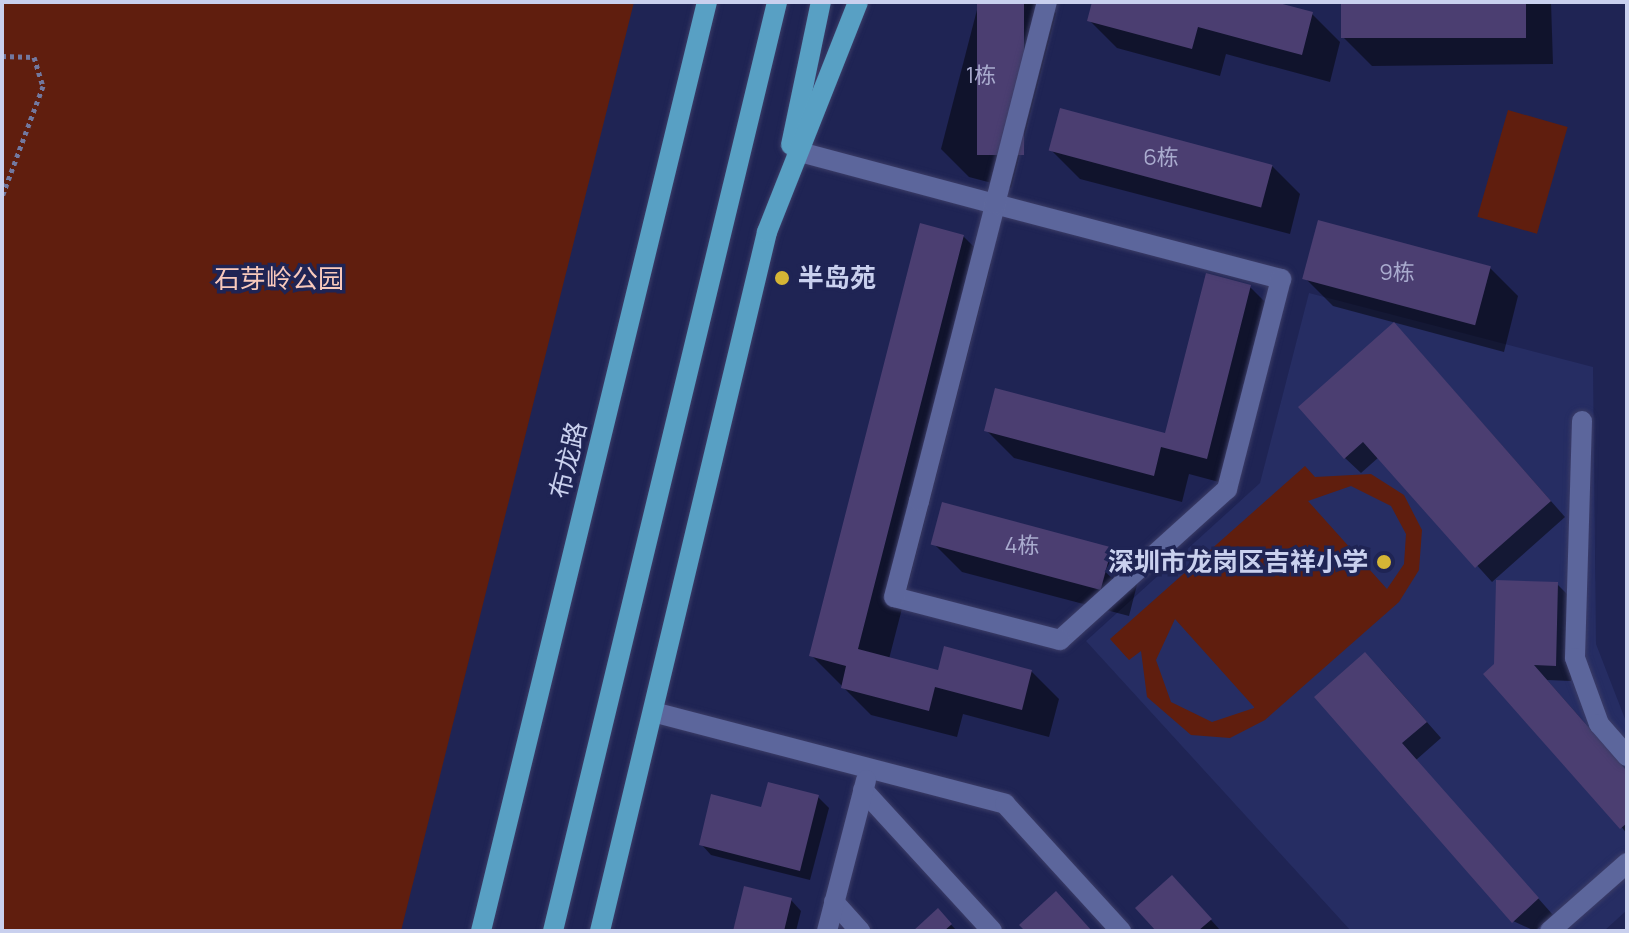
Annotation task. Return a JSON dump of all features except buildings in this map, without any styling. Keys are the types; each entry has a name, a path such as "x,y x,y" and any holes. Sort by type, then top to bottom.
{"main road":[{"name":"布龙路","path":"481,931 707,2"},
{"path":"553,931 777,2"},
{"path":"600,931 784,177 821,2"},
{"path":"784,177 858,2"}],"lane":[{"path":"796,151 995,204 1281,279 1227,489 1060,640 894,597 995,204 1047,2"},
{"path":"1582,421 1575,658 1599,724 1627,756"},
{"path":"653,712 1005,804 1121,931"},
{"path":"827,931 869,768"},
{"path":"863,790 992,931"},
{"path":"1550,931 1627,863"},
{"path":"834,902 860,931"}],"path":[{"path":"2,56 34,57 43,86 2,197"}],"shaded area":[{"name":"深圳市龙岗区吉祥小学","path":"1309,293 1593,367 1596,644 1627,724 1627,910 1604,931 1351,931 1086,641 1260,483"}],"green space":[{"name":"石芽岭公园","path":"2,2 634,2 401,931 2,931"},
{"path":"1508,110 1568,127 1537,234 1477,217"},
{"path":"1305,466 1315,477 1371,474 1404,495 1422,530 1419,570 1399,602 1265,720 1230,738 1191,735 1147,697 1141,651 1129,660 1110,639","holes":["1351,486 1391,506 1406,534 1404,564 1387,589 1308,501","1175,619 1254,707 1254,708 1212,722 1171,702 1156,660"]}],"place":[{"name":"半岛苑","path":"782,278"},
{"name":"深圳市龙岗区吉祥小学","path":"1384,562"}]}
